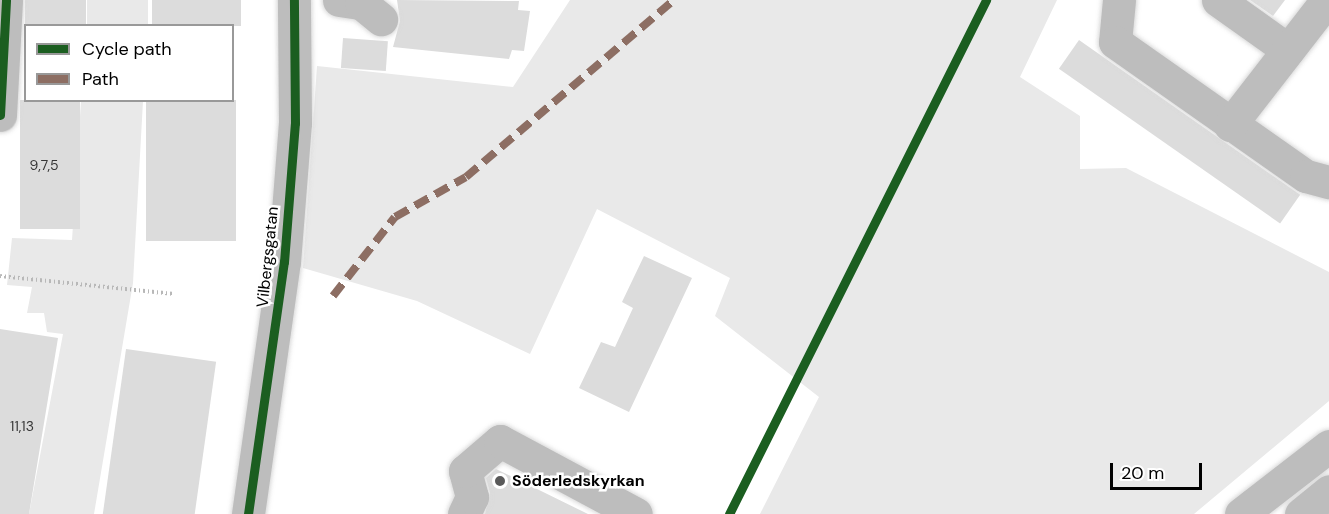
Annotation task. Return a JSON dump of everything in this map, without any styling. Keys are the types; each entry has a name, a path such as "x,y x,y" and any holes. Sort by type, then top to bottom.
{"main road":[{"path":"0,116 6,0"},
{"name":"Vilbergsgatan","path":"248,514 284,262 295,123 294,0"},
{"path":"339,0 361,3 381,19"},
{"path":"1119,0 1115,42 1306,176 1329,182"},
{"path":"1218,0 1288,50"},
{"path":"1230,124 1327,0"},
{"path":"464,514 472,497 465,471 500,441 636,514"},
{"path":"1241,514 1329,446"},
{"path":"1301,514 1329,491"}],"path":[{"path":"0,276 174,294"}],"shaded area":[{"path":"87,0 148,0 148,24 87,24"},
{"path":"570,0 1057,0 1020,77 1080,116 1080,169 1126,168 1329,272 1329,401 1194,514 760,514 819,397 715,316 730,278 597,209 530,354 417,301 303,268 317,66 513,87"},
{"path":"81,102 143,102 133,283 94,514 29,514 63,334 47,332 44,313 27,313 32,287 7,285 12,238 72,240"}],"building":[{"path":"25,0 86,0 86,24 25,24"},
{"path":"152,0 241,0 241,26 234,26 234,24 152,24"},
{"path":"397,0 519,1 518,10 530,11 524,51 512,50 509,59 393,47 400,21"},
{"path":"1250,0 1285,0 1273,16"},
{"path":"343,38 388,41 386,71 341,68"},
{"path":"1079,40 1300,195 1280,224 1059,69"},
{"path":"20,100 24,102 80,102 80,229 20,229"},
{"path":"236,100 236,241 146,241 146,102 234,102"},
{"path":"644,256 692,278 629,412 579,388 601,342 615,347 633,308 622,302"},
{"path":"0,329 58,338 29,514 0,514"},
{"path":"126,349 216,362 195,514 103,514"},
{"name":"Söderledskyrkan","path":"496,469 588,514 485,514 490,493 486,478"}],"marked path":[{"path":"333,296 395,217 466,177 674,0"}],"cycle path":[{"path":"0,115 6,0"},
{"path":"248,514 284,262 295,123 294,0"},
{"path":"729,514 986,0"}],"place":[{"name":"Söderledskyrkan","path":"500,481"}]}
